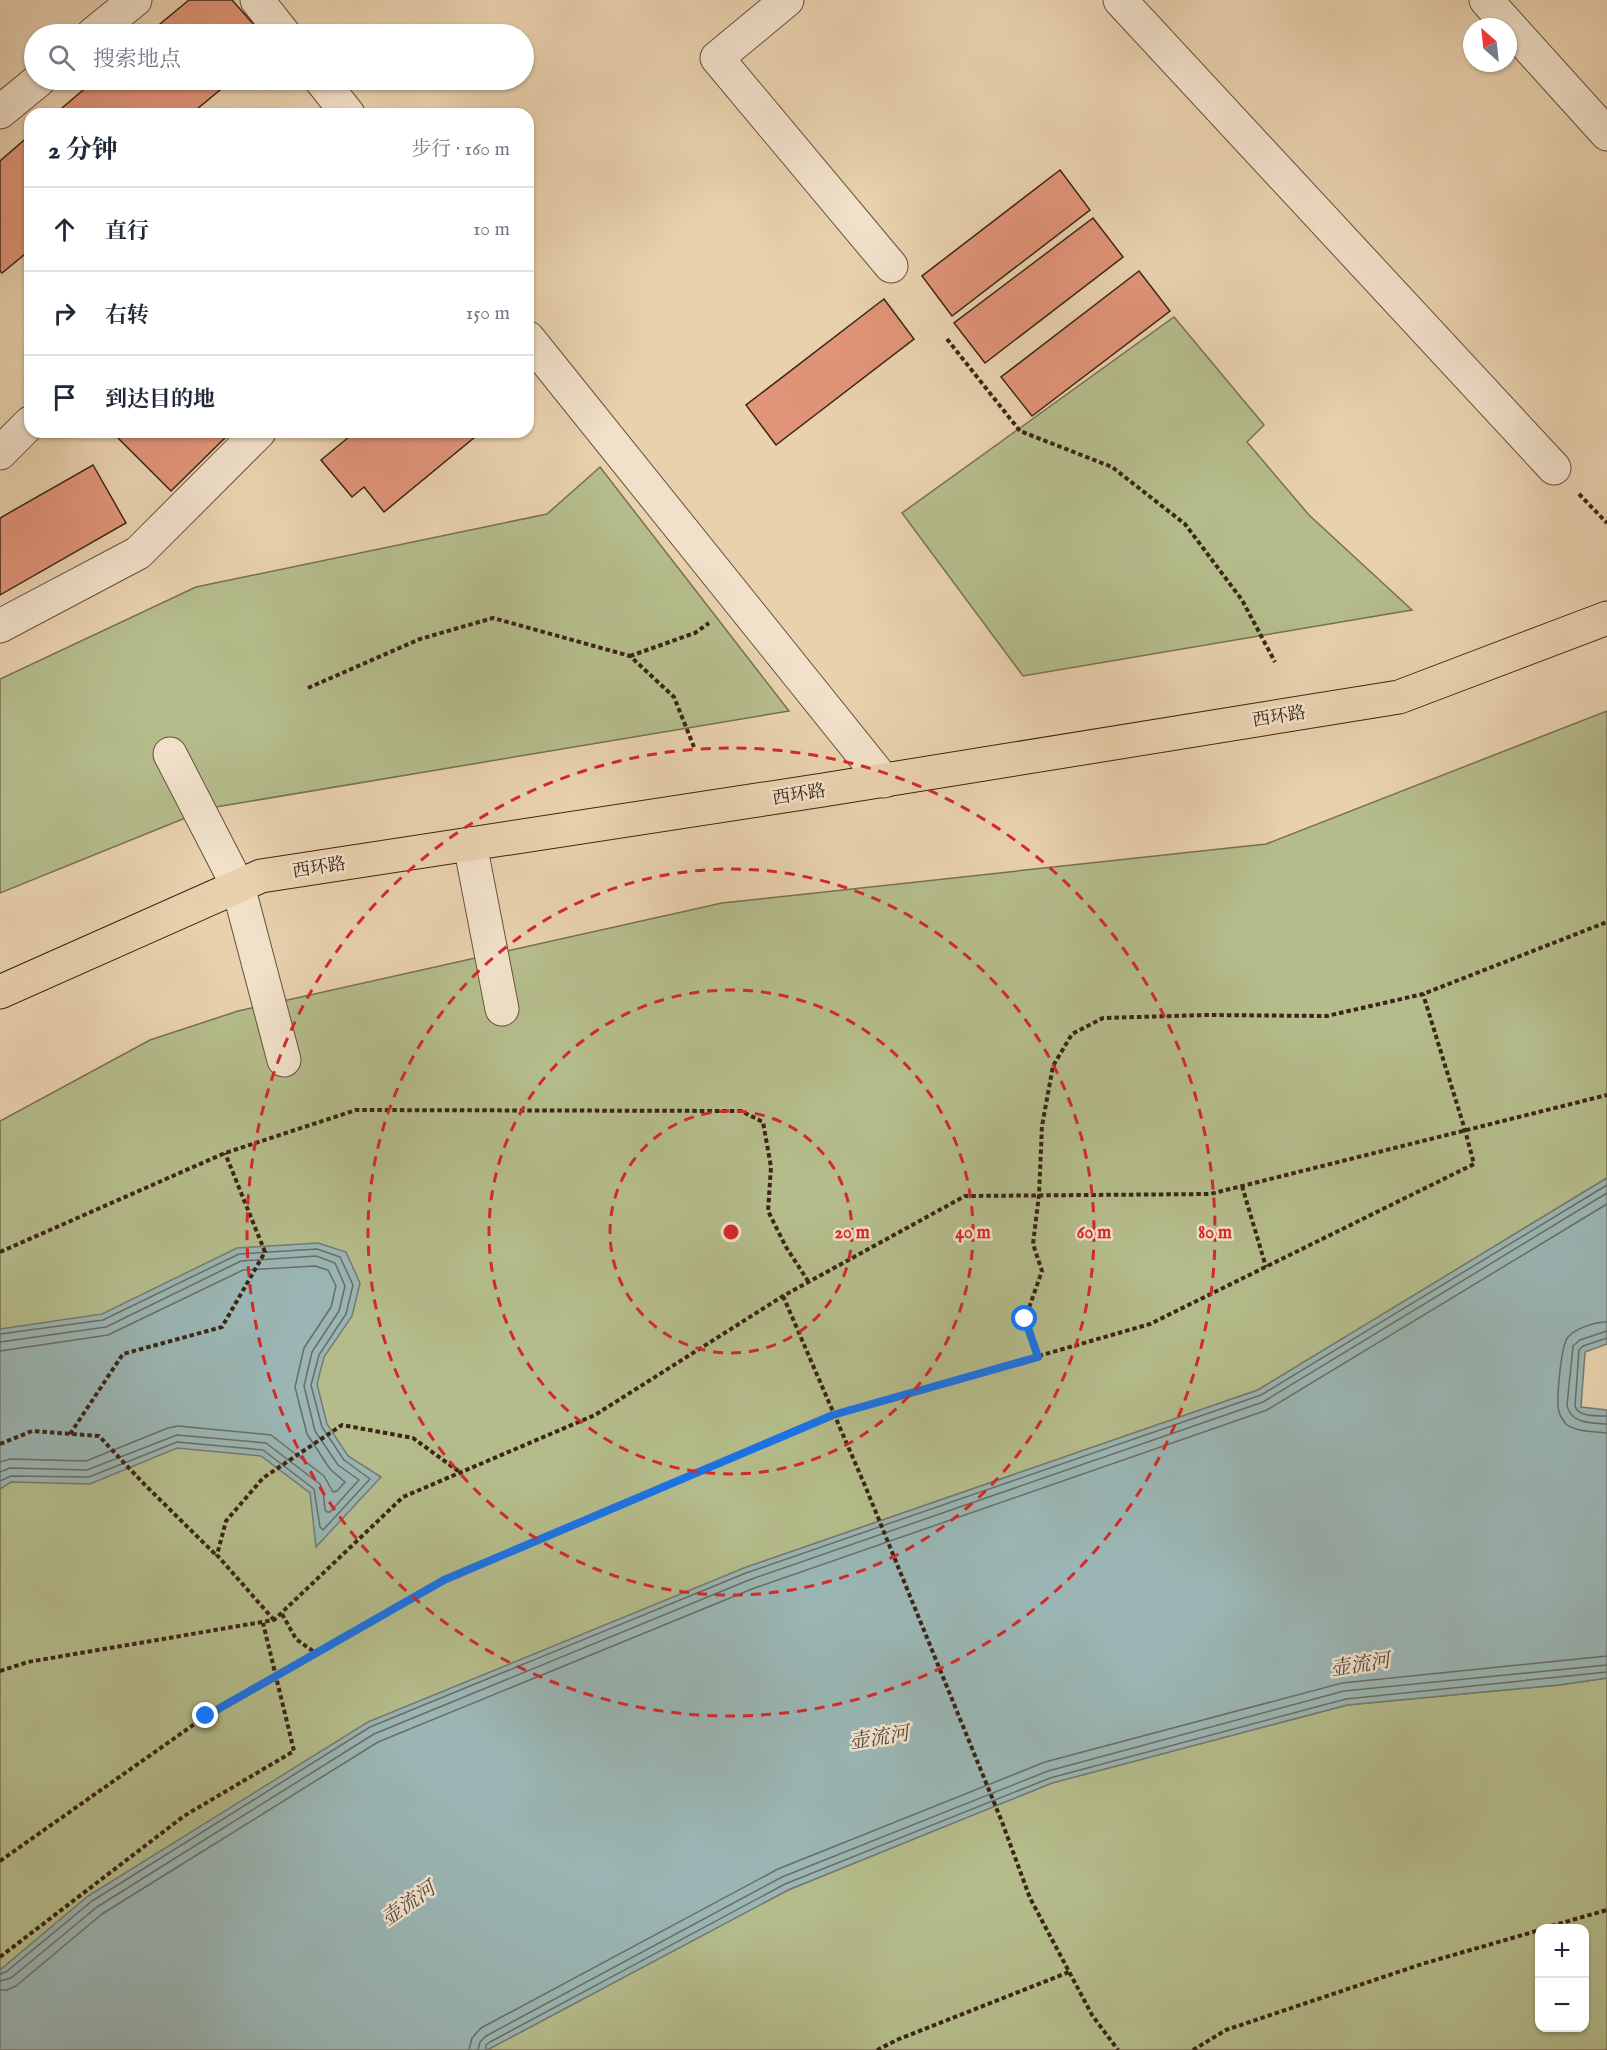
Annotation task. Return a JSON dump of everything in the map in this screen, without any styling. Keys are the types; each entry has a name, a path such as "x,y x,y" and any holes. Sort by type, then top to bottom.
{"main road":[{"name":"西环路","path":"0,992 261,876 884,780 1399,697 1607,618"}],"street":[{"path":"105,24 135,0"},
{"path":"257,0 276,24"},
{"path":"786,0 717,58 891,266"},
{"path":"1120,0 1554,468"},
{"path":"1486,0 1607,134"},
{"path":"0,112 27,90"},
{"path":"329,90 342,108"},
{"path":"534,345 884,780"},
{"path":"0,453 24,429"},
{"path":"0,626 138,554 253,438"},
{"path":"170,754 238,886 284,1060"},
{"path":"470,844 502,1009"}],"path":[{"path":"947,339 1020,431 1112,467 1185,524 1242,600 1275,662"},
{"path":"630,656 694,633 741,603"},
{"path":"308,688 420,639 493,618 630,656 674,697 694,747"},
{"path":"1038,1357 1025,1319 1042,1271 1033,1244 1039,1195 1042,1126 1053,1066 1072,1034 1103,1018 1206,1015 1327,1016 1423,994 1607,922"},
{"path":"0,1861 206,1716 444,1580 833,1415 1150,1324 1474,1164 1423,994"},
{"path":"0,1671 28,1662 274,1620 403,1497 595,1415 808,1281 965,1196 1210,1194 1607,1095"},
{"path":"0,1252 225,1153 356,1110 741,1111 763,1122 771,1167 768,1211 786,1247 808,1281"},
{"path":"70,1434 123,1354 222,1327 265,1252 225,1153"},
{"path":"1242,1186 1266,1267"},
{"path":"783,1296 866,1488 1002,1822 1030,1898 1092,2015 1118,2050"},
{"path":"216,1556 226,1521 263,1478 342,1425 412,1438 461,1473"},
{"path":"0,1444 32,1431 99,1436 143,1484 216,1556 274,1620"},
{"path":"282,1614 296,1639 317,1653"},
{"path":"0,1957 184,1816 294,1750 263,1622"},
{"path":"1561,1924 1607,1910"},
{"path":"1193,2050 1226,2030 1422,1964 1535,1931"},
{"path":"877,2050 899,2039 1069,1972"}],"green space":[{"path":"1174,317 1264,425 1247,442 1309,515 1412,610 1023,676 902,513"},
{"path":"600,467 789,711 210,808 0,893 0,679 196,587 547,514"},
{"path":"1607,711 1607,1178 1258,1390 744,1568 0,1970 0,1121 150,1040 238,1011 722,903 1266,844"},
{"path":"1607,1678 1607,2050 487,2050 788,1890 1052,1783 1347,1705 1559,1685"}],"water":[{"name":"壶流河","path":"1607,1178 1607,1344 1585,1352 1581,1407 1607,1410 1607,1678 1559,1685 1347,1705 1052,1783 788,1890 487,2050 0,2050 0,1970 88,1896 368,1722 744,1568 1258,1390"},
{"path":"318,1243 346,1252 360,1283 352,1316 324,1357 317,1384 327,1424 348,1456 381,1477 316,1547 310,1493 261,1456 177,1448 90,1484 11,1482 0,1489 0,1329 102,1314 237,1248"}],"building":[{"path":"189,0 232,0 253,24 160,24"},
{"path":"83,90 220,90 198,108 62,108"},
{"path":"24,140 24,255 2,273 0,271 0,161"},
{"path":"1060,170 1090,210 952,316 922,276"},
{"path":"1093,218 1123,257 985,363 954,323"},
{"path":"1139,271 1170,311 1032,416 1001,377"},
{"path":"884,299 914,339 776,445 746,405"},
{"path":"118,438 225,438 171,491"},
{"path":"348,438 474,438 384,512 364,487 352,497 321,460"},
{"path":"93,465 126,523 0,595 0,518"}],"route":[{"path":"206,1716 444,1580 833,1415 1038,1357 1025,1319"}]}
